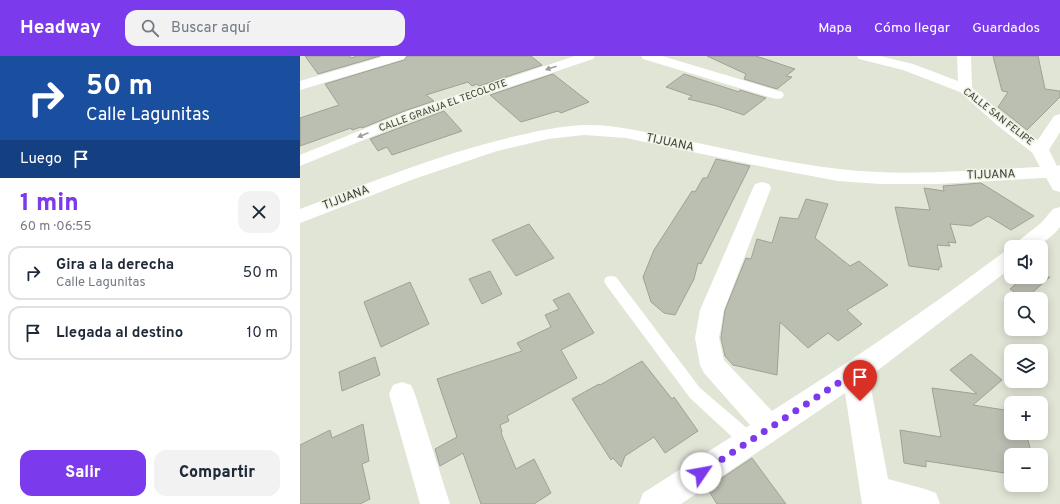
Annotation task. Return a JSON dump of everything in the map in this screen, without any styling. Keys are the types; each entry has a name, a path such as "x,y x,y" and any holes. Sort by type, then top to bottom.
{"street":[{"path":"300,86 400,56"},
{"name":"CALLE GRANJA EL TECOLOTE","path":"300,161 414,114 588,56"},
{"path":"648,56 777,95"},
{"name":"CALLE SAN FELIPE","path":"864,56 908,67 965,89 1003,122 1040,150"},
{"path":"964,56 965,89"},
{"path":"1058,178 1040,150 1060,119"},
{"name":"TIJUANA","path":"300,216 415,172 492,147 548,134 584,130 626,133 838,175 880,178 1058,178"},
{"path":"759,435 713,365 707,338 712,310 762,188"},
{"path":"1033,240 1048,228 1060,214"},
{"path":"654,504 855,372 1004,262"},
{"path":"855,372 876,497 925,504"},
{"path":"402,394 435,504"}],"lane":[{"path":"611,281 695,393 759,435"}],"building":[{"path":"305,56 350,56 351,58 357,56 380,56 318,74"},
{"path":"407,56 531,56 542,65 479,86 477,84 472,86 468,82 426,95 434,101 362,128 352,130 351,128 300,146 300,118 339,105 325,84 404,60"},
{"path":"707,56 756,56 795,69 786,76 792,77 777,89 744,79 746,74"},
{"path":"993,56 1038,56 1045,89 1060,91 1060,97 1027,130 998,107 1008,92 1002,91"},
{"path":"553,74 589,102 561,113 558,111 521,122 490,95"},
{"path":"684,74 739,92 740,90 766,98 744,115 717,106 688,99 692,96 666,87"},
{"path":"444,111 462,131 392,155 387,147 378,151 370,139"},
{"path":"716,159 750,166 701,264 698,263 694,279 675,315 664,313 651,302 643,277 654,250 692,191 695,192 703,178 707,178"},
{"path":"981,183 1034,216 1011,230 988,216 971,226 950,224 956,243 948,242 950,246 937,245 942,267 939,267 939,270 909,266 895,207 930,210 924,188 944,191 943,186"},
{"path":"806,199 828,204 815,238 850,266 859,261 888,285 847,310 862,324 838,341 828,333 808,348 780,322 777,375 733,365 725,356 721,338 725,310 746,258 751,259 757,239 772,243 780,217 798,219"},
{"path":"529,224 554,258 516,276 492,240"},
{"path":"490,271 502,294 482,304 469,279"},
{"path":"410,282 429,324 381,347 364,302"},
{"path":"1016,284 1042,284 1033,292 1014,292 1010,289"},
{"path":"569,293 594,333 561,350 577,378 507,416 509,421 500,425 501,433 516,469 534,459 551,493 534,504 481,504 463,453 440,466 435,449 457,437 437,379 522,351 517,343 551,327 545,315 559,309 553,300"},
{"path":"971,354 1002,380 973,405 1004,410 1004,440 1028,440 1030,448 1004,448 1004,473 926,461 926,467 904,463 900,430 941,437 932,388 977,394 950,370"},
{"path":"375,357 380,375 342,391 339,372"},
{"path":"642,361 672,399 674,397 698,431 665,453 654,437 625,456 621,467 613,458 611,460 572,399"},
{"path":"363,424 369,461 362,464 370,499 360,504 300,504 300,445 330,430 332,438"},
{"path":"752,458 786,504 717,504 707,488"}],"route":[{"path":"701,473 855,372 860,401"}]}
